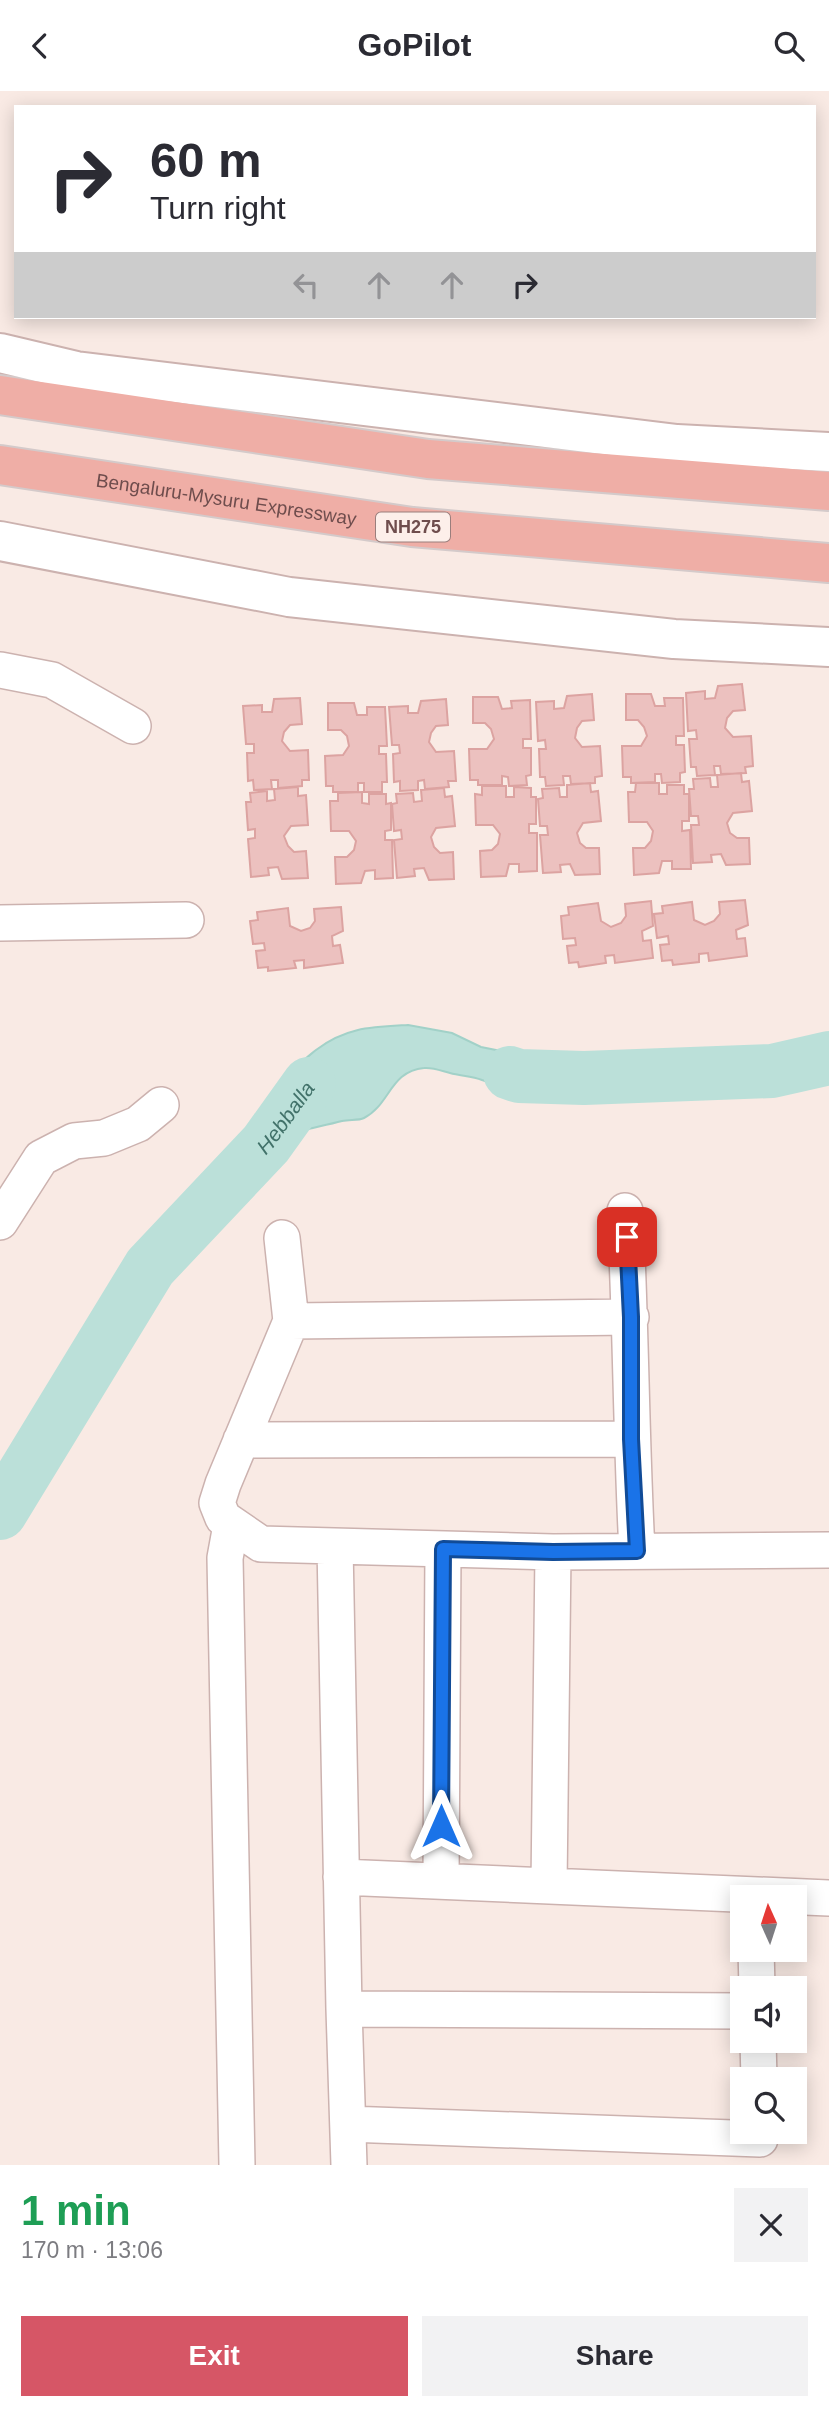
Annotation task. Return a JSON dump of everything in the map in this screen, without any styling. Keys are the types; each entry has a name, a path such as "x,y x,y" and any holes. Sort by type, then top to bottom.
{"highway":[{"path":"0,395 428,459 829,491"},
{"name":"Bengaluru-Mysuru Expressway","path":"0,465 412,527 829,563"}],"street":[{"path":"0,353 76,370 650,440 829,452"},
{"path":"0,541 289,597 674,639 829,647"},
{"path":"0,670 52,680 132,726"},
{"path":"0,923 186,920"},
{"path":"0,1222 41,1158 74,1141 104,1138 138,1124 161,1105"},
{"path":"625,1211 631,1317 631,1439 637,1551"},
{"path":"282,1238 291,1321 217,1503 223,1518 261,1544 553,1552 829,1550"},
{"path":"291,1321 631,1317"},
{"path":"241,1440 631,1439"},
{"path":"231,1525 225,1558 237,2165"},
{"path":"335,1546 349,2165"},
{"path":"441,1881 443,1549"},
{"path":"550,1886 553,1552"},
{"path":"341,1877 730,1895"},
{"path":"807,1897 829,1898"},
{"path":"344,2009 730,2011"},
{"path":"348,2124 760,2145"}],"water":[{"path":"408,1025 452,1033 481,1047 506,1052 527,1055 548,1053 566,1060 584,1078 579,1092 566,1097 541,1099 474,1078 424,1068 404,1075 380,1105 364,1118 296,1132 266,1144 258,1134 289,1092 300,1065 327,1042 371,1028"}],"building":[{"path":"742,684 745,710 733,711 727,718 725,728 733,737 751,736 753,766 745,767 746,773 721,774 720,766 714,766 715,775 697,776 696,767 691,767 689,739 697,739 696,730 688,731 686,693 705,691 705,699 715,698 718,686"},
{"path":"592,694 594,720 582,721 575,738 582,747 600,746 602,776 595,777 595,783 571,784 570,776 563,776 564,785 546,786 545,777 540,777 539,749 546,749 545,740 538,741 536,702 554,701 554,709 564,708 567,696"},
{"path":"626,694 651,694 655,706 665,706 664,698 683,698 684,736 676,736 676,745 684,745 685,772 680,773 680,782 662,783 661,774 655,774 655,782 631,783 631,777 623,777 622,746 641,746 647,736 638,720 626,720"},
{"path":"473,697 498,697 502,709 512,708 511,701 530,700 531,739 523,739 523,748 531,748 531,775 526,776 527,785 509,786 508,777 502,776 502,785 478,785 478,780 470,780 469,749 487,749 494,739 491,729 485,723 473,723"},
{"path":"300,698 302,724 290,725 284,732 282,741 290,751 308,750 309,780 302,780 302,786 278,788 278,780 271,780 272,789 254,790 253,780 248,781 247,753 254,753 254,744 246,744 243,706 262,705 262,712 272,712 274,699"},
{"path":"446,699 448,725 436,726 429,742 436,752 454,751 456,781 448,781 449,787 425,789 424,780 418,781 418,790 400,791 400,781 394,782 393,754 400,753 399,745 392,745 389,707 408,706 408,713 418,713 421,701"},
{"path":"328,703 354,703 357,715 367,715 367,707 385,707 387,746 379,746 379,754 386,754 387,782 382,782 382,792 364,792 364,783 358,783 358,792 333,792 333,786 326,786 325,756 343,755 349,746 347,736 341,730 328,730"},
{"path":"741,773 742,782 749,781 752,811 733,813 727,823 730,833 737,838 749,838 750,864 726,865 721,854 711,855 712,862 693,863 691,825 699,825 698,816 691,816 689,789 694,789 693,779 710,778 711,787 718,787 717,775"},
{"path":"590,783 591,792 598,791 601,821 583,823 577,833 580,843 586,848 599,848 600,874 575,875 570,864 560,865 561,872 543,873 540,835 548,835 547,826 540,826 538,799 543,798 542,789 559,788 560,797 567,797 567,785"},
{"path":"636,783 659,783 659,794 667,794 667,785 684,785 684,794 689,794 689,821 682,821 682,831 690,830 691,869 672,869 672,861 662,861 659,873 634,875 633,848 645,848 651,841 653,831 647,822 629,822 628,792 635,792"},
{"path":"482,786 506,786 506,797 514,797 514,787 531,788 531,797 536,797 536,824 529,824 529,833 537,833 537,871 519,872 519,864 509,864 506,876 481,877 480,851 492,850 498,844 500,834 493,825 476,825 475,794 482,795"},
{"path":"298,787 298,796 306,795 308,825 291,826 284,836 294,852 306,851 308,878 282,879 278,867 268,868 269,875 251,877 248,839 255,838 255,829 248,830 246,802 251,802 250,793 267,791 267,801 275,800 274,789"},
{"path":"444,788 445,797 452,796 455,826 436,828 431,837 434,847 440,853 453,852 454,879 429,880 424,868 414,869 415,876 397,878 394,840 402,839 401,830 394,831 392,804 397,803 396,794 413,793 414,802 422,801 421,790"},
{"path":"362,792 362,803 369,804 369,794 386,794 386,804 391,803 391,830 385,831 385,840 392,840 393,878 375,879 375,870 365,871 361,883 336,884 335,857 347,857 354,850 356,841 349,831 331,831 330,801 338,801 338,793"},
{"path":"745,900 748,925 736,930 737,939 745,938 747,956 709,961 708,953 699,954 699,962 673,965 672,960 662,961 660,945 669,944 668,936 657,938 654,914 663,913 662,906 692,902 694,920 705,925 720,914 719,902"},
{"path":"651,901 653,926 642,931 643,941 651,940 653,958 615,963 614,955 605,956 606,963 579,967 578,962 569,963 567,946 576,945 575,938 563,939 561,916 569,915 568,907 598,903 601,921 611,927 621,923 626,916 625,904"},
{"path":"341,907 343,931 332,936 333,946 340,945 343,963 304,968 304,960 294,961 296,968 268,971 268,967 258,968 256,951 265,950 264,943 253,944 250,921 258,920 257,912 288,908 290,926 301,931 310,928 315,921 314,909"}],"waterway":[{"name":"Hebballa","path":"510,1073 519,1076 584,1078 772,1071 829,1058"},
{"name":"Hebballa","path":"0,1513 150,1267 266,1144 309,1084"}],"route":[{"path":"441,1826 443,1549 637,1551 631,1439 631,1317 627,1237"}]}
